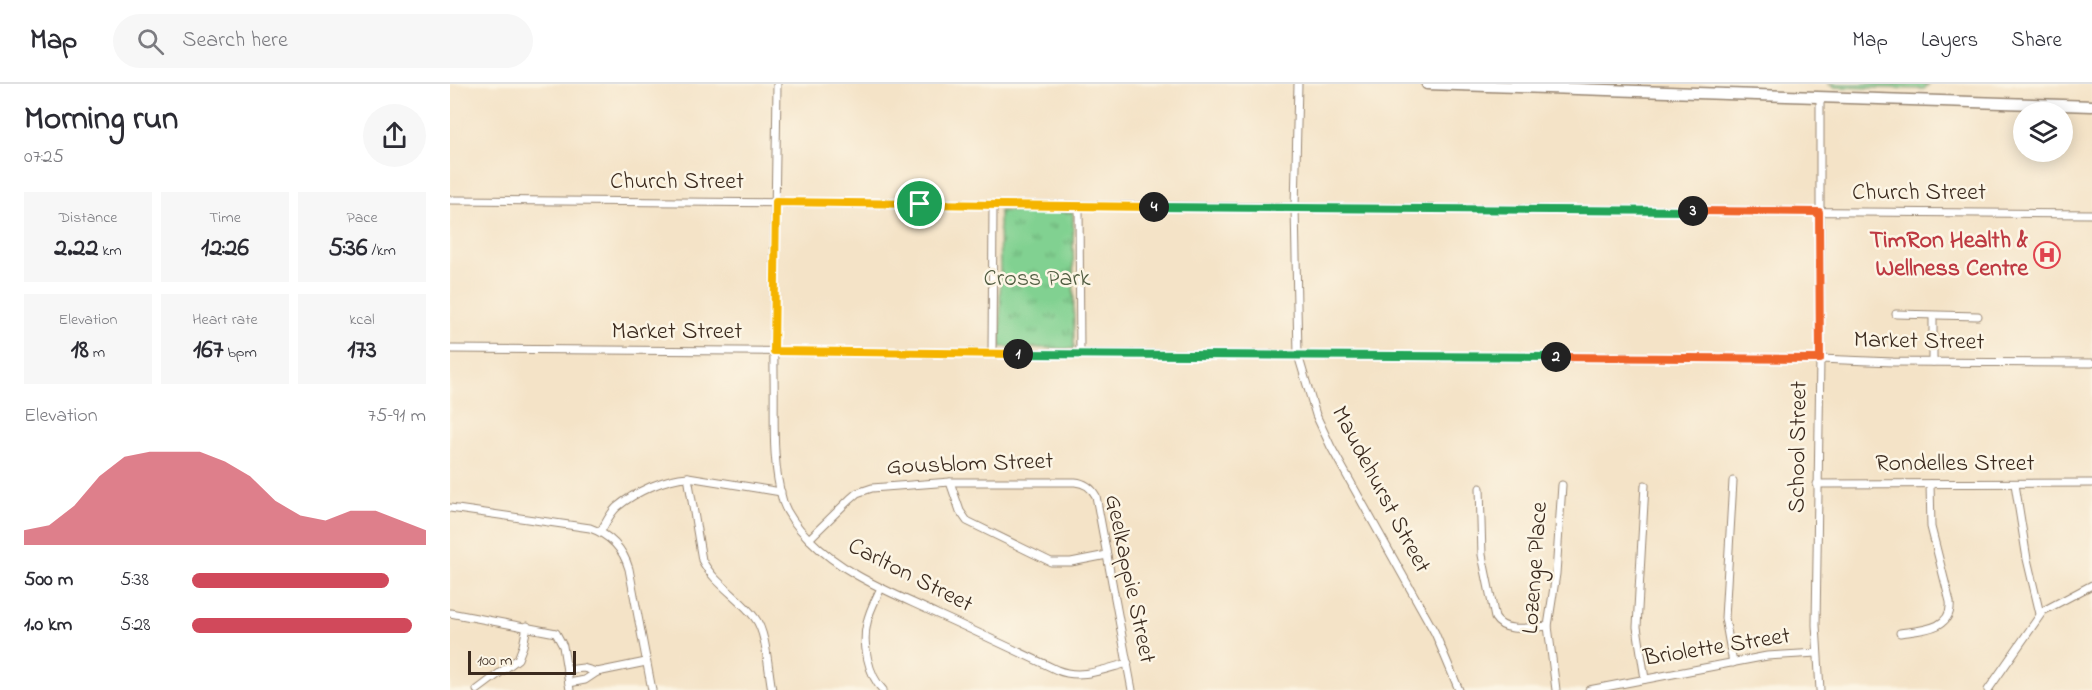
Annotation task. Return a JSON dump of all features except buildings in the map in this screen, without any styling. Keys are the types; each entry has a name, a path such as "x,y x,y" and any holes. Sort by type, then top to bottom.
{"street":[{"name":"Carlton Street","path":"777,84 775,448 781,492 787,512 809,539 842,566 881,588 1064,673 1085,674 1128,663"},
{"name":"Maudehurst Street","path":"1298,84 1295,207 1298,355 1316,415 1331,447 1435,633 1460,690"},
{"path":"1427,84 2092,106"},
{"path":"1817,84 1820,97"},
{"name":"School Street","path":"1820,97 1820,359 1817,484 1817,653 1820,690"},
{"name":"Church Street","path":"450,200 2092,214"},
{"path":"992,354 993,206"},
{"path":"1079,206 1080,354"},
{"path":"1896,314 1978,316"},
{"path":"1933,316 1933,362"},
{"name":"Market Street","path":"450,350 1820,359 2092,363"},
{"path":"687,477 702,560 709,571 759,624 772,690"},
{"path":"601,531 612,513 623,503 664,480 687,477 781,492"},
{"path":"1733,481 1725,618 1734,663"},
{"path":"950,482 960,511 967,520 1047,560 1064,563 1107,555"},
{"name":"Gousblom Street","path":"809,539 850,499 863,490 950,482 1080,483"},
{"name":"Geelkappie Street","path":"1080,483 1091,488 1096,496 1132,690"},
{"path":"2015,483 2027,559 2040,614"},
{"name":"Rondelles Street","path":"1817,484 2092,483"},
{"path":"1900,633 1940,625 1950,611 1931,527 1930,484"},
{"name":"Lozenge Place","path":"1556,690 1548,626 1556,574 1562,485"},
{"path":"1645,485 1637,632 1645,679"},
{"path":"1480,488 1482,555 1495,618 1506,628 1548,626"},
{"path":"450,508 580,526 601,531 614,541 626,560 652,690"},
{"path":"1988,690 2040,614 2054,604 2092,585"},
{"path":"881,588 867,621 866,641 874,677 883,690"},
{"path":"450,613 552,631 559,636 563,646 570,687 597,672 646,662"},
{"path":"477,690 518,659 527,627"},
{"name":"Briolette Street","path":"1589,690 1773,655 1817,653"},
{"path":"567,670 583,668 597,672"}],"green space":[{"path":"1829,84 1929,84 1924,89 1834,87"},
{"name":"Cross Park","path":"999,211 1073,212 1074,349 1001,347"}],"place":[{"name":"TimRon Health & Wellness Centre","path":"2047,255"}],"route":[{"path":"776,202 920,204 1819,212 1820,359 774,351 776,202"}]}
